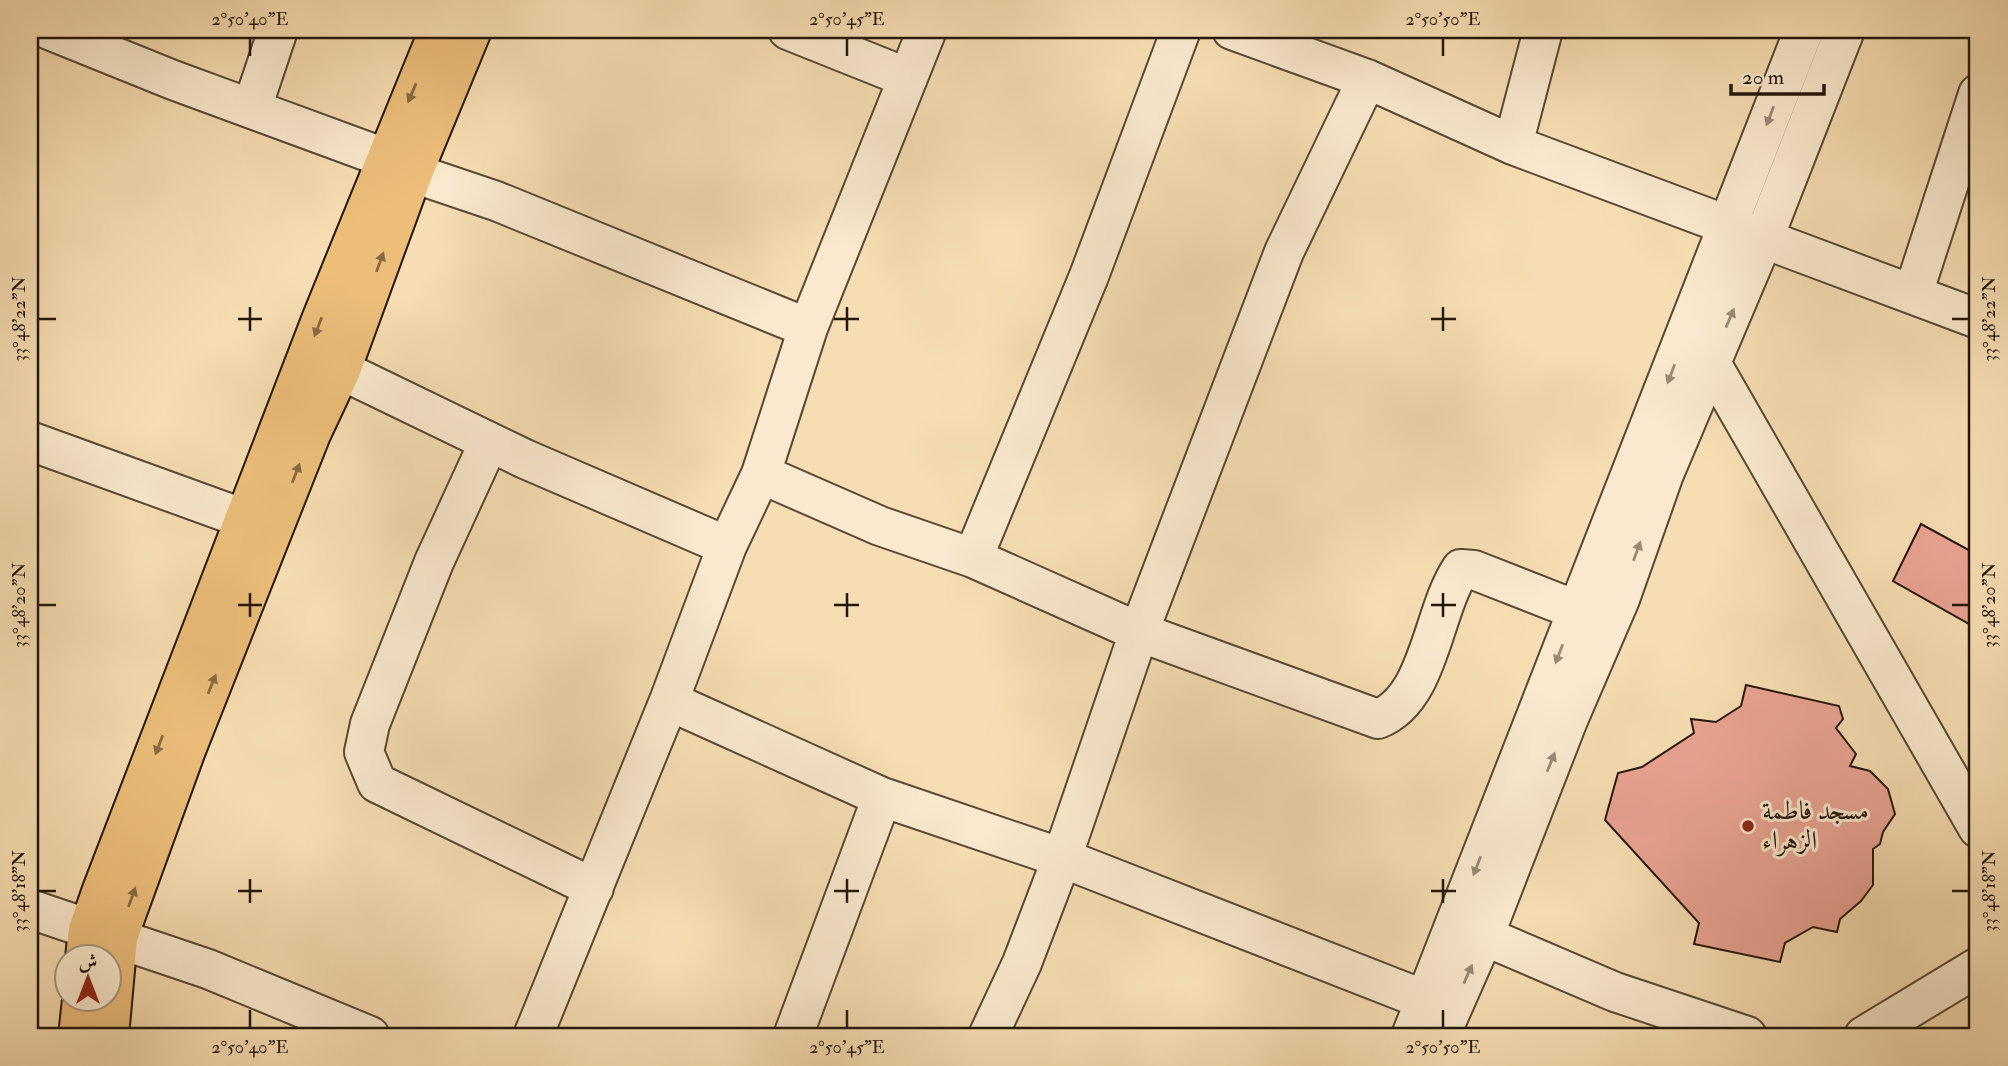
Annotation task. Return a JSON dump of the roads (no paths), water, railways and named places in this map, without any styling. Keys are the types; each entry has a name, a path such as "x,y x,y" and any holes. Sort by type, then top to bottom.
{"main road":[{"path":"109,1036 97,941 186,750 243,568 341,369 439,30"},
{"path":"243,568 245,519 399,165 472,30"},
{"path":"78,1036 80,1014"}],"street":[{"path":"48,30 173,80 496,201 808,328"},
{"path":"252,108 278,30"},
{"path":"788,30 908,78"},
{"path":"533,1036 669,701 727,546 761,474 808,328 927,30"},
{"path":"973,558 1089,276 1181,30"},
{"path":"1232,30 1367,79 1513,145 1978,320"},
{"path":"1513,145 1543,30"},
{"path":"1440,1036 1484,936 1534,806 1620,507 1804,30"},
{"path":"1411,1036 1594,598 1664,474 1763,240 1845,30"},
{"path":"988,1036 1022,963 1062,858 1139,632 1284,252 1367,79"},
{"path":"1913,294 1974,116"},
{"path":"1711,363 1978,828"},
{"path":"341,369 489,442 727,546"},
{"path":"30,441 245,519"},
{"path":"489,442 434,562 370,724 364,752 377,783 594,888"},
{"path":"761,474 880,526 973,558 1139,632 1378,719 1391,714 1412,690 1461,569 1594,598"},
{"path":"669,701 882,797 1062,858 1425,1000"},
{"path":"793,1036 882,797"},
{"path":"30,909 97,941 208,968 360,1034"},
{"path":"1484,936 1615,992 1747,1036"},
{"path":"1864,1036 1978,967"}],"place":[{"name":"مسجد فاطمة الزهراء","path":"1748,826"}]}
